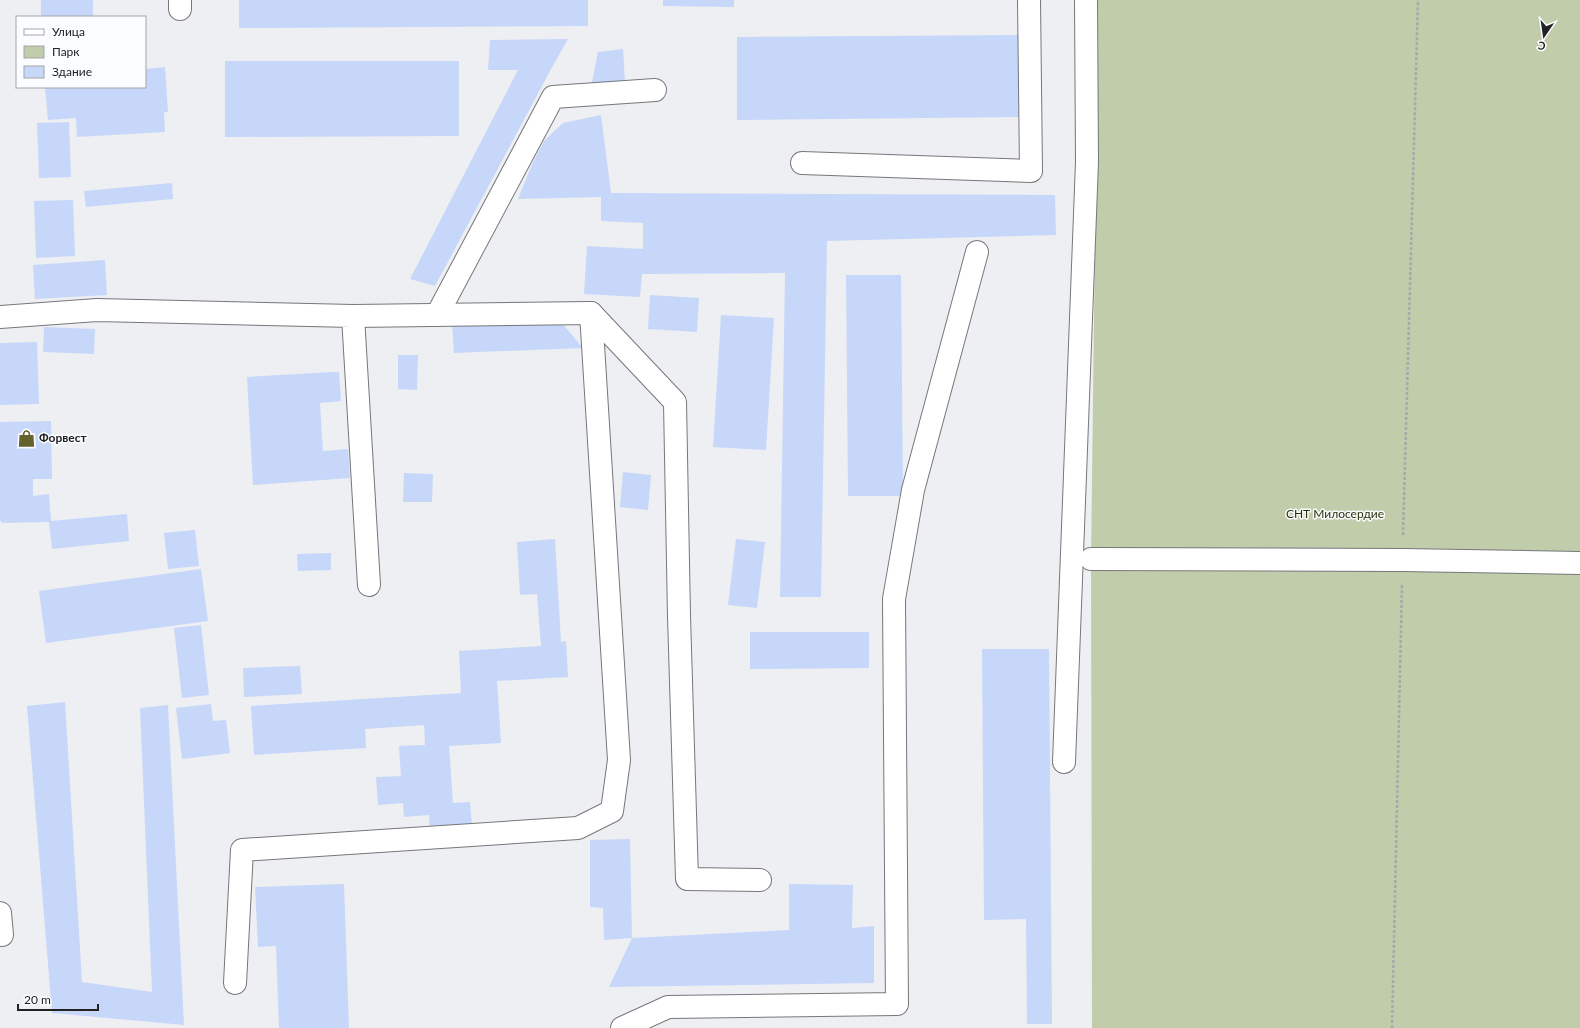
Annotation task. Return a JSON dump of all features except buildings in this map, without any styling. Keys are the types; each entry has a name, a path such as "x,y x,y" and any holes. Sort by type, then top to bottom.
{"lane":[{"path":"802,163 1031,171 1029,0"},
{"path":"1064,762 1087,162 1086,0"},
{"path":"438,315 553,97 655,90"},
{"path":"622,1028 668,1007 897,1004 894,599 913,490 977,252"},
{"path":"0,317 97,310 353,316 591,313 675,402 678,608 687,879 760,880"},
{"path":"235,983 242,850 578,828 612,811 619,760 591,313"},
{"path":"353,316 369,585"},
{"path":"1091,558 1580,563"},
{"path":"0,913 2,935"}],"path":[{"path":"1392,1028 1402,560 1418,0"}],"green space":[{"name":"СНТ Милосердие","path":"1098,0 1580,0 1580,1028 1092,1028 1091,559"}],"place":[{"name":"Форвест","path":"26,438"}]}
